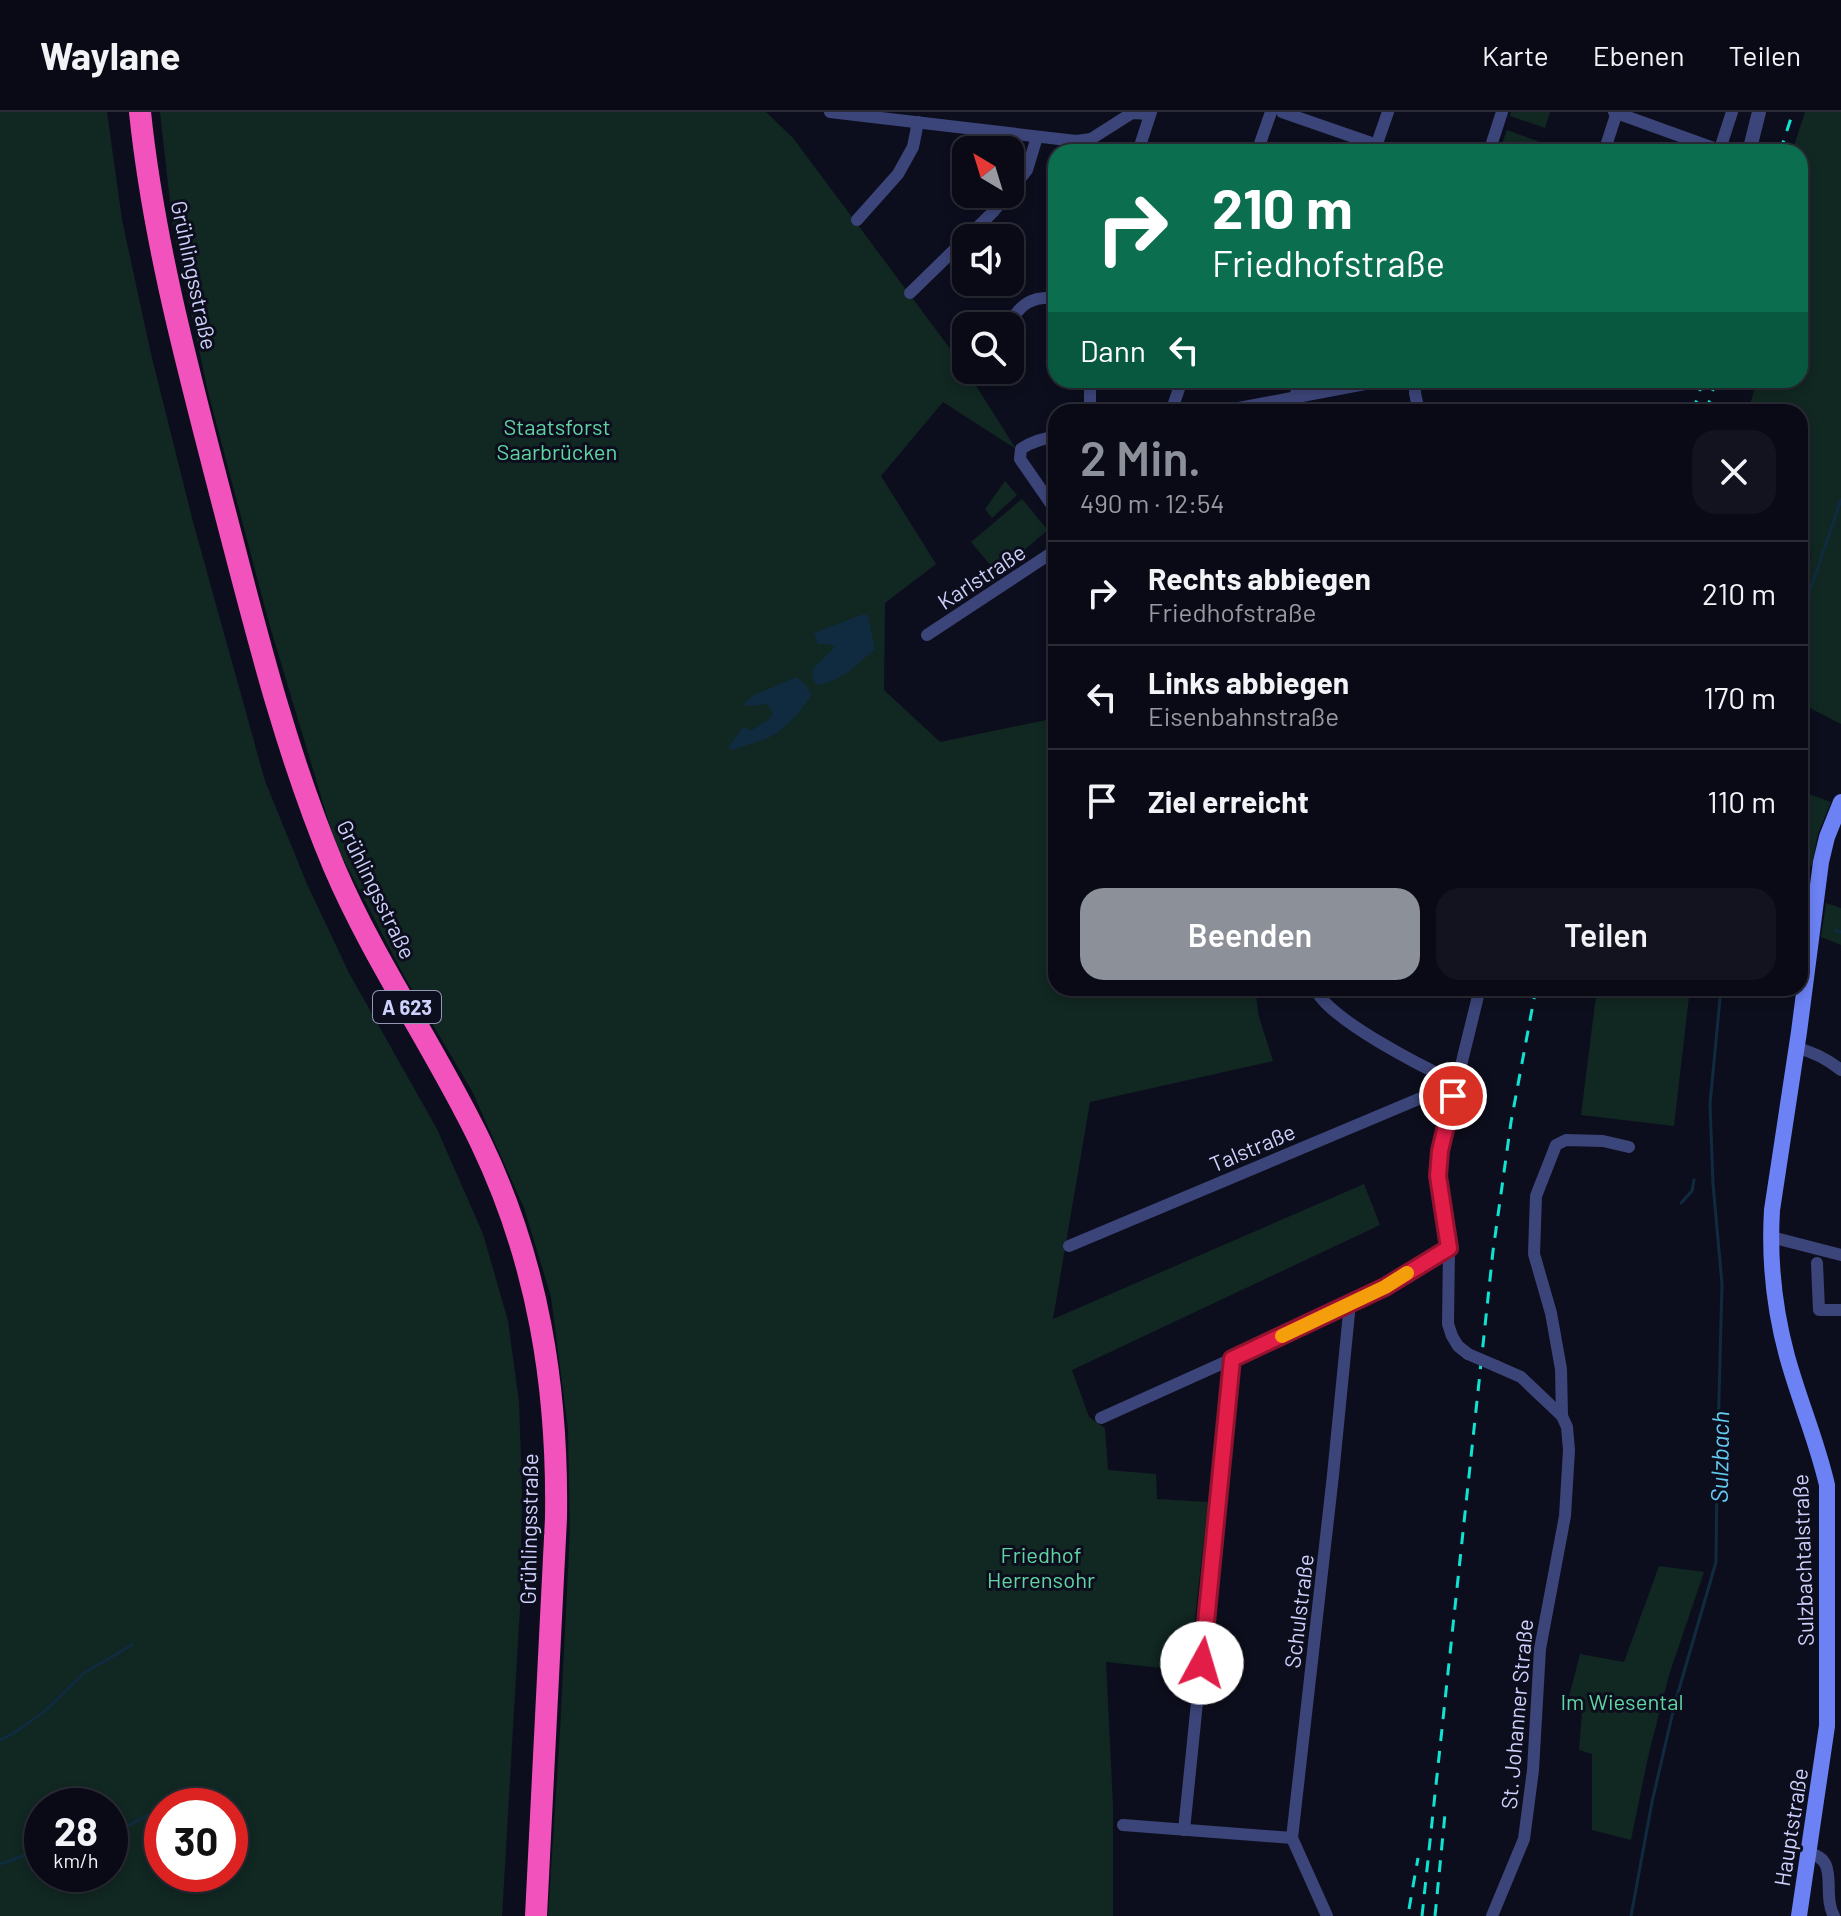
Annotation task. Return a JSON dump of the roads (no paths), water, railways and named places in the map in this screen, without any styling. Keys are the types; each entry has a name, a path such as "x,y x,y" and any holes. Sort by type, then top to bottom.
{"highway":[{"name":"A 623","path":"126,112 140,207 187,417 232,594 280,761 316,860 352,937 469,1150 509,1252 521,1299 532,1354 542,1464 542,1519 521,1916"},
{"name":"Grühlingsstraße","path":"140,112 164,260 199,413 257,631 312,811 335,870 366,934 482,1145 513,1222 535,1296 548,1366 557,1463 536,1916"}],"main road":[{"name":"Sulzbachtalstraße","path":"1808,963 1821,862 1841,802"},
{"name":"Sulzbachtalstraße","path":"1804,996 1772,1210 1772,1275 1783,1340 1827,1485 1834,1726 1824,1744"},
{"name":"Hauptstraße","path":"1799,1916 1824,1744"}],"street":[{"path":"830,112 1076,141 1091,139 1132,113 1151,113 1141,144"},
{"path":"1260,144 1271,112"},
{"path":"1282,112 1366,144"},
{"path":"1377,144 1388,112"},
{"path":"1492,144 1502,112"},
{"path":"1606,144 1616,112 1701,144"},
{"path":"1721,144 1732,112"},
{"path":"1751,144 1759,112"},
{"path":"857,220 898,174 913,147 918,122"},
{"path":"1024,174 1037,137"},
{"path":"910,293 996,208"},
{"path":"1018,312 1030,300 1048,298"},
{"path":"1295,397 1298,388"},
{"path":"1259,404 1343,388"},
{"path":"1048,438 1021,449 1020,459 1048,499"},
{"name":"Karlstraße","path":"927,635 1048,555"},
{"path":"1319,996 1343,1019 1455,1090"},
{"path":"1478,996 1440,1151 1438,1176 1449,1248 1448,1324 1458,1346 1468,1354 1521,1377 1562,1416"},
{"path":"1797,1048 1810,1051 1841,1070"},
{"name":"Talstraße","path":"1069,1246 1421,1098 1455,1090"},
{"name":"St. Johanner Straße","path":"1492,1916 1524,1839 1533,1770 1540,1649 1567,1499 1569,1450 1567,1427 1562,1416 1561,1369 1551,1313 1534,1254 1536,1196 1556,1145 1566,1140 1603,1141 1629,1147"},
{"path":"1771,1237 1841,1255"},
{"path":"1101,1418 1385,1287 1449,1248"},
{"path":"1817,1263 1819,1310 1841,1310"},
{"name":"Schulstraße","path":"1292,1838 1350,1303"},
{"path":"1184,1830 1232,1359"},
{"path":"1123,1825 1292,1838 1327,1916"},
{"path":"1808,1853 1829,1856 1834,1871 1830,1909 1834,1916"}],"water":[{"path":"868,615 875,649 842,676 817,685 812,670 835,647 818,644 814,633"},
{"path":"796,677 812,695 793,718 770,737 733,750 728,747 743,727 752,730 773,713 767,704 743,705 752,696"}],"waterway":[{"name":"Sulzbach","path":"1808,597 1841,500"},
{"path":"1835,930 1841,932"},
{"name":"Sulzbach","path":"1631,1916 1652,1802 1675,1703 1716,1562 1722,1284 1710,1104 1720,996"},
{"path":"1681,1203 1692,1191 1694,1180"},
{"path":"0,1740 45,1711 84,1673 132,1645"},
{"path":"128,1826 144,1817"},
{"path":"0,1864 24,1855"}],"railway":[{"path":"1783,144 1793,112"},
{"path":"1696,404 1700,388"},
{"path":"1708,404 1714,388"},
{"path":"1422,1916 1493,1251 1511,1122 1535,996"},
{"path":"1435,1916 1445,1814"},
{"path":"1409,1909 1418,1858"}],"park label":[{"name":"Staatsforst Saarbrücken","path":"557,438"},
{"name":"Friedhof Herrensohr","path":"1041,1566"},
{"name":"Im Wiesental","path":"1622,1701"}]}
